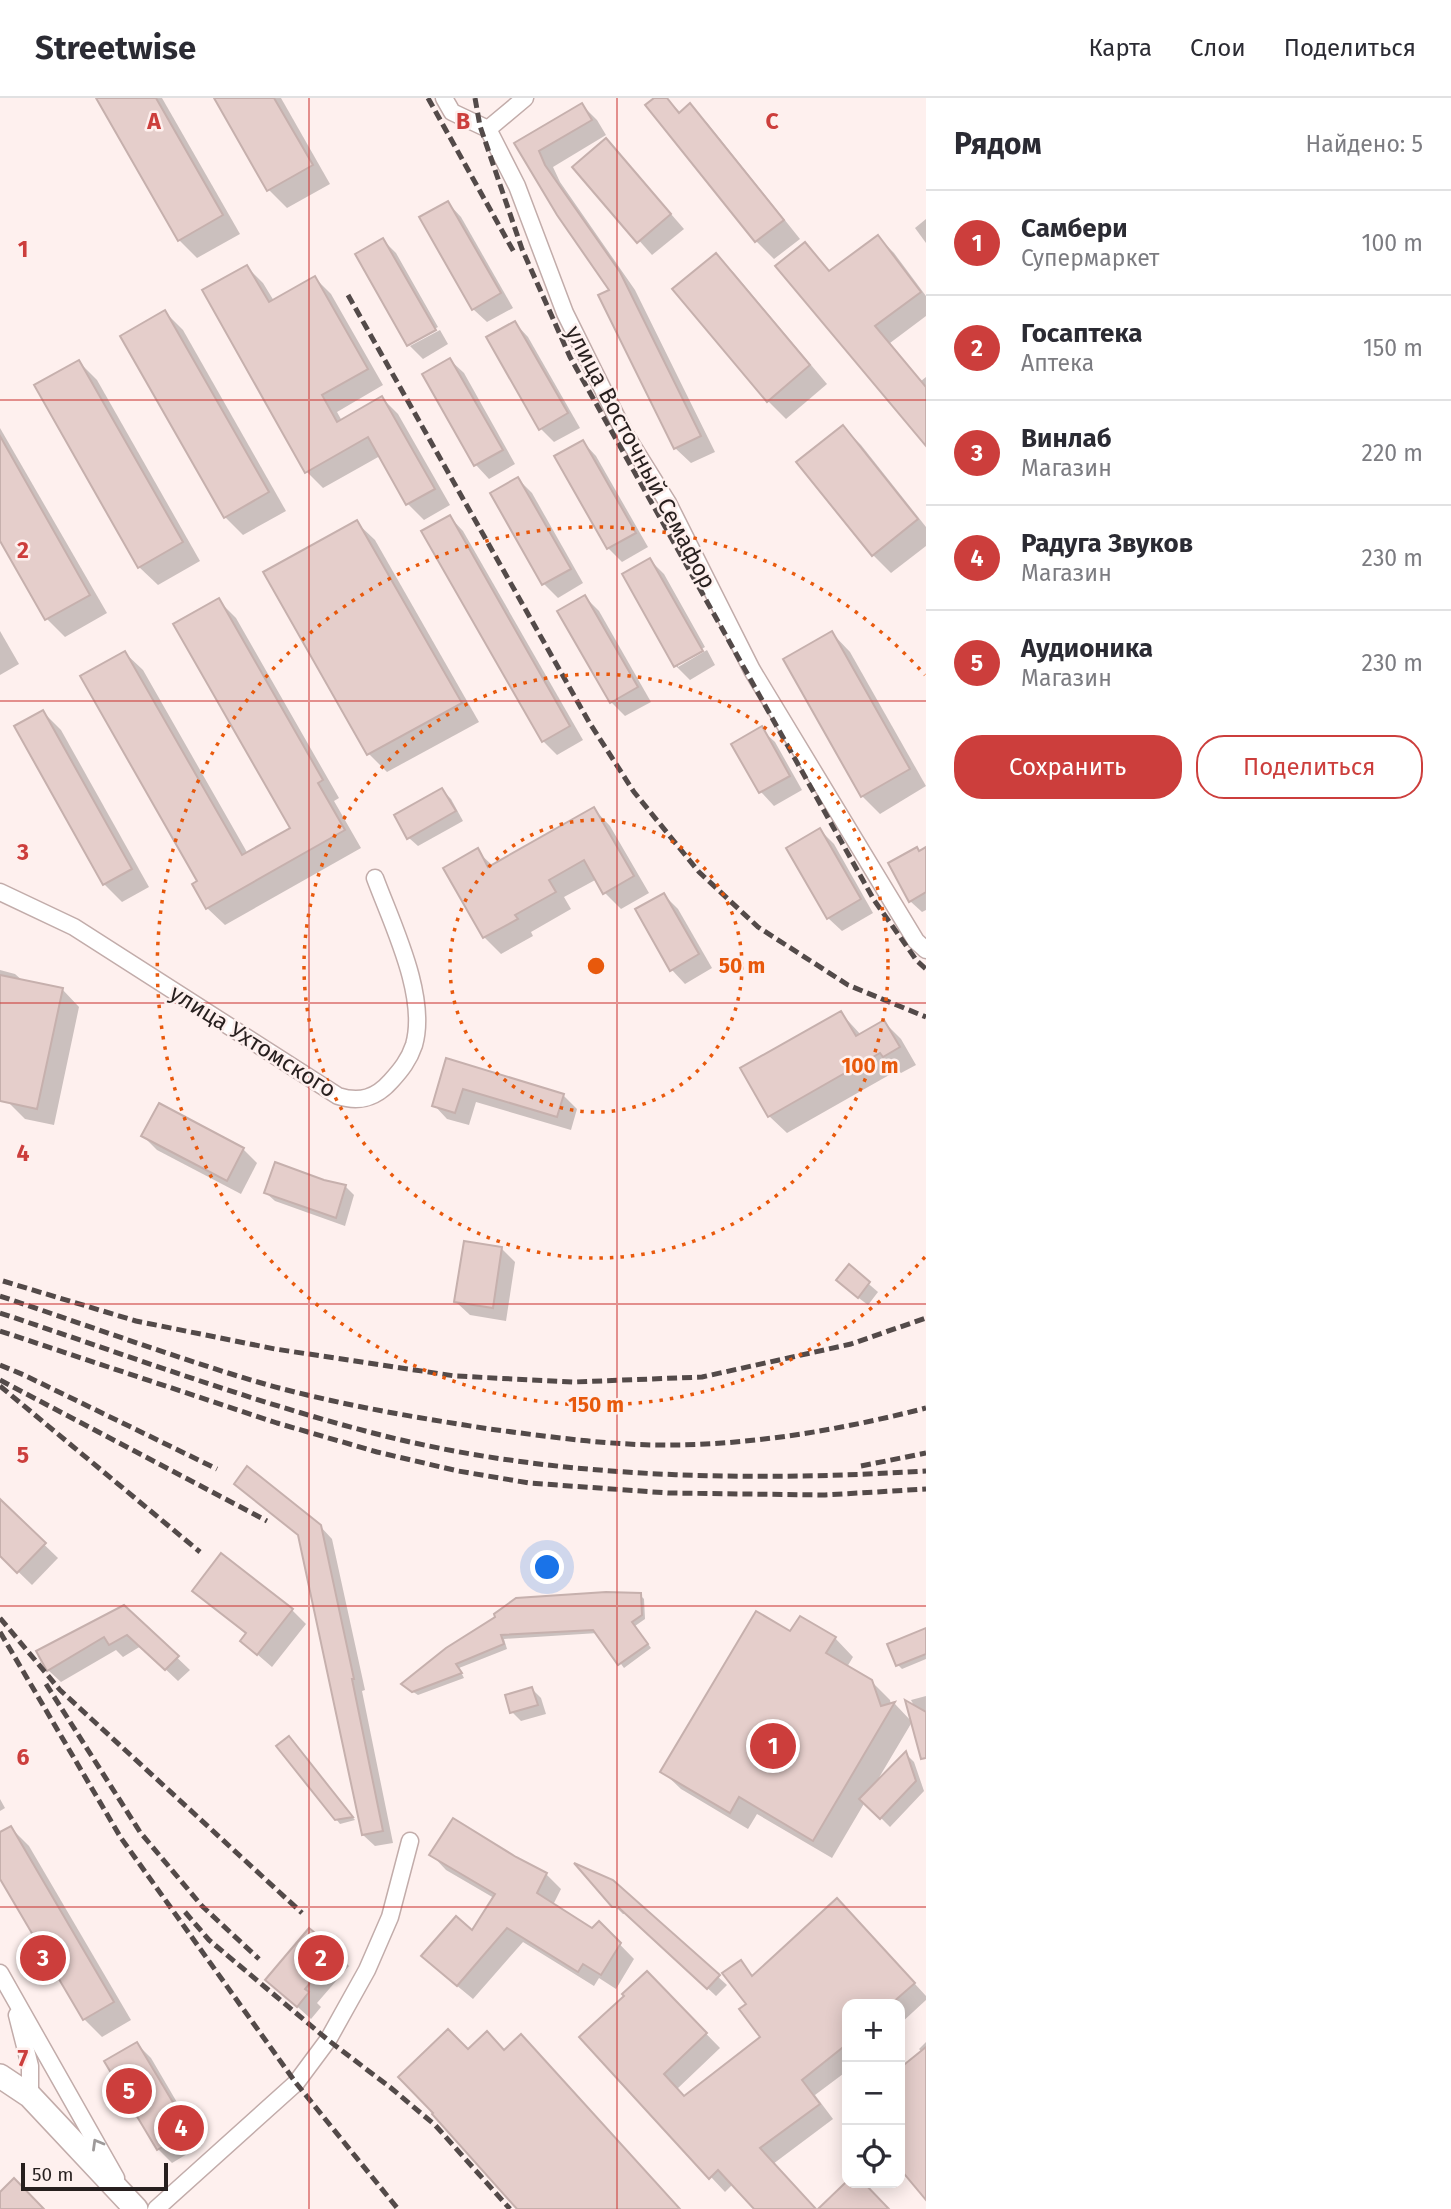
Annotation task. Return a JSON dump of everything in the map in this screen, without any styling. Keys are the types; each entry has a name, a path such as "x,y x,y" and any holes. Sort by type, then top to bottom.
{"main road":[{"path":"2,2076 30,2096 133,2206"}],"street":[{"path":"444,98 452,112 488,129 526,98"},
{"name":"улица Восточный Семафор","path":"488,129 517,186 565,313 625,434 668,502 752,670 916,941 926,950"},
{"name":"улица Ухтомского","path":"0,892 74,927 338,1096 359,1100 381,1092 404,1066 414,1045 417,1024 411,973 375,878"},
{"path":"156,2209 296,2083 328,2040 367,1970 390,1917 410,1841"},
{"path":"0,1973 133,2206"},
{"path":"13,1995 30,2066 30,2096"}],"building":[{"path":"96,98 156,98 223,215 178,241"},
{"path":"214,98 274,98 313,165 267,191"},
{"path":"654,98 667,98 679,113 690,103 784,220 755,242 645,105"},
{"path":"582,103 592,120 539,151 545,165 620,272 701,436 674,449 598,295 609,290 557,215 514,143"},
{"path":"606,138 671,214 637,243 572,167"},
{"path":"448,201 501,293 472,310 419,217"},
{"path":"878,235 921,292 875,326 926,387 926,446 775,266 805,242 829,271"},
{"path":"383,238 436,330 407,346 355,254"},
{"path":"716,253 810,365 767,402 672,289"},
{"path":"247,265 269,302 315,276 368,369 322,395 337,422 382,396 435,489 406,505 368,437 305,473 202,290"},
{"path":"165,310 269,492 224,518 120,336"},
{"path":"515,321 568,413 539,430 486,337"},
{"path":"450,358 503,450 474,466 422,374"},
{"path":"79,360 183,542 138,568 34,385"},
{"path":"843,425 918,519 872,556 796,462"},
{"path":"0,436 90,595 45,620 0,541"},
{"path":"583,440 636,533 607,549 554,456"},
{"path":"518,477 571,569 542,585 490,493"},
{"path":"450,515 570,726 542,742 421,531"},
{"path":"357,520 462,703 367,755 263,572"},
{"path":"650,558 703,651 674,667 622,574"},
{"path":"585,595 638,687 610,703 557,611"},
{"path":"219,598 323,780 318,783 345,830 206,909 192,884 197,881 80,676 125,651 242,855 290,828 173,624"},
{"path":"832,631 910,769 861,797 783,659"},
{"path":"43,710 132,869 103,885 14,726"},
{"path":"762,726 790,776 759,793 731,744"},
{"path":"442,788 456,811 407,839 394,815"},
{"path":"594,807 634,876 603,894 584,860 549,880 556,892 515,915 518,919 483,938 443,868 478,848 488,867"},
{"path":"820,828 861,899 827,919 786,848"},
{"path":"917,847 919,851 926,847 926,892 909,902 888,863"},
{"path":"664,893 699,954 670,971 635,909"},
{"path":"0,975 63,988 37,1109 0,1101"},
{"path":"841,1011 856,1036 884,1020 900,1047 883,1057 880,1053 768,1117 740,1068"},
{"path":"446,1058 564,1094 557,1117 463,1089 455,1113 432,1106"},
{"path":"159,1103 244,1148 227,1181 141,1136"},
{"path":"275,1162 346,1185 336,1218 264,1193"},
{"path":"464,1241 502,1247 493,1308 454,1302"},
{"path":"849,1264 870,1282 858,1298 836,1280"},
{"path":"247,1466 321,1525 383,1831 362,1835 298,1535 234,1484"},
{"path":"0,1499 46,1543 17,1573 0,1556"},
{"path":"221,1553 293,1609 257,1655 240,1641 246,1633 192,1591"},
{"path":"606,1592 641,1593 642,1615 632,1622 648,1644 618,1665 593,1630 501,1635 504,1644 456,1664 462,1673 412,1692 401,1684 446,1648 495,1617 494,1614 516,1598"},
{"path":"124,1605 179,1656 165,1670 127,1635 109,1645 104,1637 47,1671 36,1651"},
{"path":"756,1611 790,1631 800,1616 836,1637 826,1653 872,1680 881,1706 895,1702 813,1841 739,1797 730,1813 660,1772"},
{"path":"926,1628 926,1654 896,1666 887,1644"},
{"path":"532,1687 538,1705 510,1713 505,1695"},
{"path":"905,1700 926,1712 926,1758 921,1759"},
{"path":"289,1736 353,1817 335,1820 276,1746"},
{"path":"906,1751 916,1781 880,1819 859,1799"},
{"path":"453,1818 547,1873 537,1893 592,1928 599,1921 621,1943 601,1975 583,1964 578,1972 507,1928 457,1986 421,1956 456,1916 472,1930 495,1894 429,1855"},
{"path":"11,1826 114,2002 83,2020 0,1879 0,1832"},
{"path":"574,1863 613,1880 720,1975 707,1989 618,1907 612,1907"},
{"path":"837,1898 915,1983 897,1999 842,1999 842,2048 802,2080 820,2104 760,2148 816,2209 754,2209 718,2170 709,2179 579,2037 647,1971 707,2033 664,2074 684,2096 760,2037 739,2009 746,2004 722,1973 741,1960 752,1976"},
{"path":"309,1928 337,1951 305,1989 309,1992 297,2007 265,1980"},
{"path":"448,2029 468,2049 487,2031 504,2050 521,2034 680,2209 517,2209 398,2077"},
{"path":"137,2042 190,2131 157,2150 104,2061"},
{"path":"926,2047 926,2200 905,2175 905,2064"},
{"path":"14,2178 44,2209 0,2209 0,2192"},
{"path":"842,2186 842,2188 869,2188 889,2209 818,2209"}],"railway":[{"path":"428,98 515,254"},
{"path":"475,98 480,126 522,249 570,357 874,900 917,961 926,969"},
{"path":"348,295 589,722 634,792 699,872 758,927 848,985 926,1017"},
{"path":"3,1281 136,1321 275,1349 455,1376 574,1382 702,1377 851,1344 926,1318"},
{"path":"0,1296 211,1367 302,1394 427,1419 559,1438 652,1445 738,1442 833,1429 926,1408"},
{"path":"0,1313 185,1376 326,1420 440,1448 508,1460 578,1468 718,1476 926,1471"},
{"path":"0,1331 277,1423 377,1452 458,1471 529,1483 668,1493 825,1495 926,1489"},
{"path":"0,1365 217,1469"},
{"path":"0,1380 267,1521"},
{"path":"0,1386 200,1552"},
{"path":"861,1466 926,1453"},
{"path":"0,1618 60,1690 302,1913"},
{"path":"0,1632 121,1838 296,2083 398,2209"},
{"path":"46,1684 140,1832 202,1906 259,1959"},
{"path":"185,1912 209,1940 435,2125 510,2209"}],"place":[{"name":"Самбери","path":"773,1746"},
{"name":"Винлаб","path":"43,1958"},
{"name":"Госаптека","path":"321,1958"},
{"name":"Аудионика","path":"129,2091"},
{"name":"Радуга Звуков","path":"181,2128"}]}
